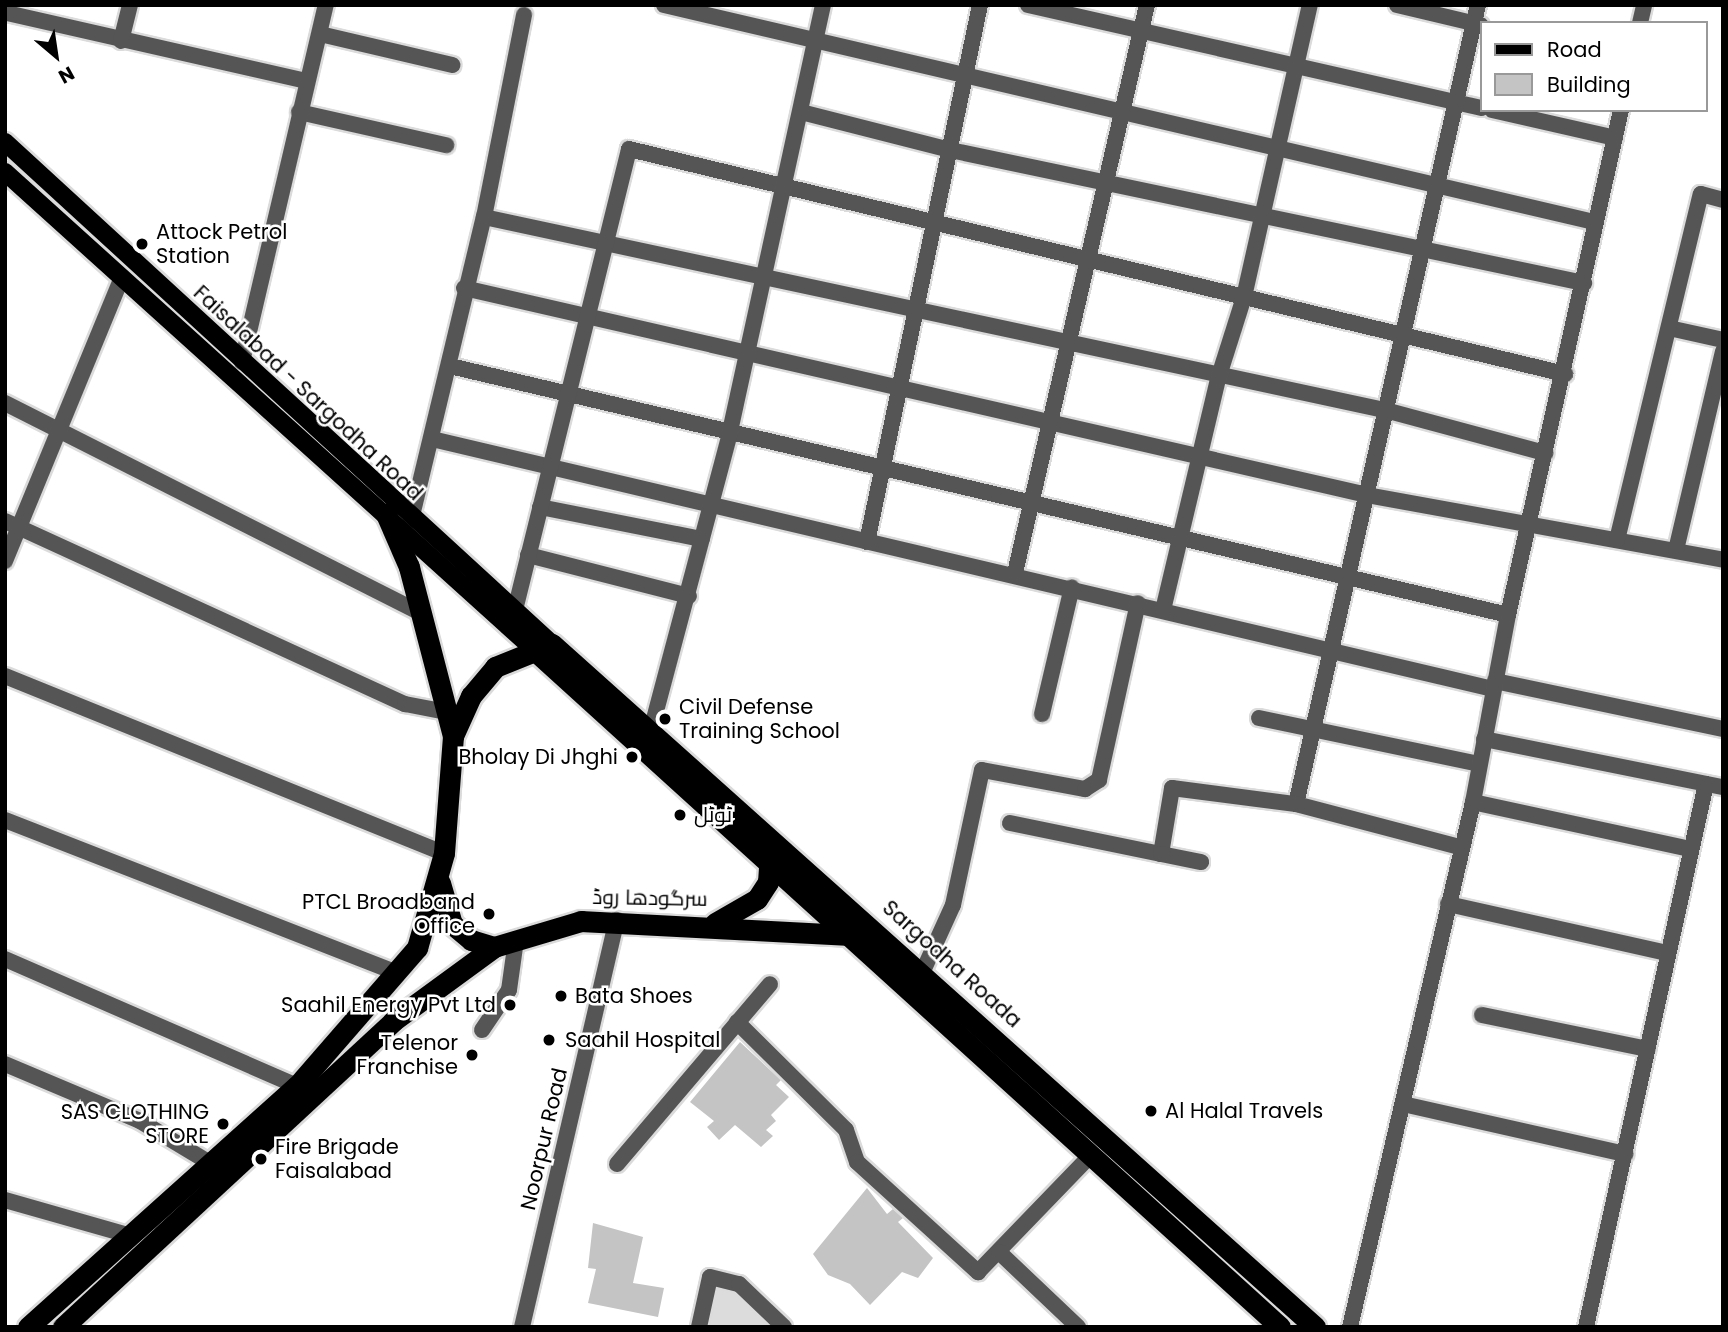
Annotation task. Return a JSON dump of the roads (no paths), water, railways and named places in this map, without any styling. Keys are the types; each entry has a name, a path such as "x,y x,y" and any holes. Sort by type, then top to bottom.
{"highway":[{"path":"29,1327 297,1086 372,1006 417,948 440,877 453,736 423,614 386,514"},
{"path":"453,736 471,696 495,667 542,646 771,866 850,935 1273,1324"},
{"name":"Sargodha Roada","path":"542,646 651,730 923,971 1315,1327"},
{"path":"715,923 757,898 771,866 769,834"},
{"path":"440,877 441,902 452,924 471,940 494,947"},
{"name":"سرگودھا روڈ","path":"63,1327 393,1021 494,947 581,921 715,923 850,935"}],"main road":[{"name":"Faisalabad - Sargodha Road","path":"5,142 514,614 542,646"},
{"name":"Faisalabad - Sargodha Road","path":"5,173 386,514 542,646"}],"street":[{"path":"121,41 130,5"},
{"path":"242,362 326,5"},
{"path":"664,5 814,43 965,74 1594,222"},
{"path":"651,730 689,596 709,507 729,436 823,5"},
{"path":"867,542 939,220 950,150 980,5"},
{"path":"1028,5 1297,63 1480,108"},
{"path":"1015,573 1035,504 1093,261 1147,5"},
{"path":"1163,610 1218,379 1244,297 1310,5"},
{"path":"1397,5 1477,24"},
{"path":"1296,804 1308,730 1331,652 1389,411 1425,246 1435,184 1477,24 1478,5"},
{"path":"7,13 306,81"},
{"path":"411,520 450,366 464,288 484,217 524,15"},
{"path":"320,34 452,65"},
{"path":"299,112 446,145"},
{"path":"1501,112 1615,138"},
{"path":"1350,1327 1460,847 1473,802 1508,615 1621,112"},
{"path":"801,113 950,150 1111,181 1262,218 1425,246 1584,283"},
{"path":"514,614 604,240 629,149 939,220 1093,261 1564,374"},
{"path":"1617,540 1700,194 1723,200"},
{"path":"484,217 604,240 918,311 1072,342 1218,379 1389,411 1545,453"},
{"path":"5,561 12,524 59,430 122,277"},
{"path":"464,288 899,390 1367,495 1723,560"},
{"path":"1669,328 1723,340"},
{"path":"1676,550 1723,351"},
{"path":"450,366 729,436 1179,534 1508,615"},
{"path":"5,403 423,614"},
{"path":"1706,422 1723,426"},
{"path":"432,439 709,507 1015,573 1331,652 1723,729"},
{"path":"540,507 702,539"},
{"path":"12,524 405,704 447,712"},
{"path":"528,555 689,596"},
{"path":"1042,714 1072,587"},
{"path":"923,971 953,905 982,770 1085,789 1099,780 1138,603"},
{"path":"5,676 444,853"},
{"path":"1259,718 1479,764"},
{"path":"1484,739 1723,787"},
{"path":"1586,1327 1706,784"},
{"path":"1161,853 1172,788 1296,804 1460,847"},
{"path":"1473,802 1691,849"},
{"path":"5,820 397,973"},
{"path":"1010,823 1201,862"},
{"path":"1448,904 1668,953"},
{"name":"Noorpur Road","path":"522,1327 617,920"},
{"path":"482,1030 509,990 516,940"},
{"path":"5,959 297,1086"},
{"path":"617,1164 770,984"},
{"path":"1482,1014 1648,1049"},
{"path":"737,1022 846,1130 857,1162 975,1270 999,1252 1091,1155"},
{"path":"5,1064 140,1121 211,1163"},
{"path":"1403,1104 1625,1154"},
{"path":"5,1200 131,1236"},
{"path":"999,1252 1077,1327"},
{"path":"699,1327 710,1277 739,1284 784,1327"}],"place":[{"name":"Attock Petrol Station","path":"142,244"},
{"name":"Civil Defense Training School","path":"665,719"},
{"name":"Bholay Di Jhghi","path":"632,757"},
{"name":"ٹوٹل","path":"680,815"},
{"name":"PTCL Broadband Office","path":"489,914"},
{"name":"Bata Shoes","path":"561,996"},
{"name":"Saahil Energy Pvt Ltd","path":"510,1005"},
{"name":"Saahil Hospital","path":"549,1040"},
{"name":"Telenor Franchise","path":"472,1055"},
{"name":"Al Halal Travels","path":"1151,1111"},
{"name":"SAS CLOTHING STORE","path":"223,1124"},
{"name":"Fire Brigade Faisalabad","path":"261,1159"}]}
